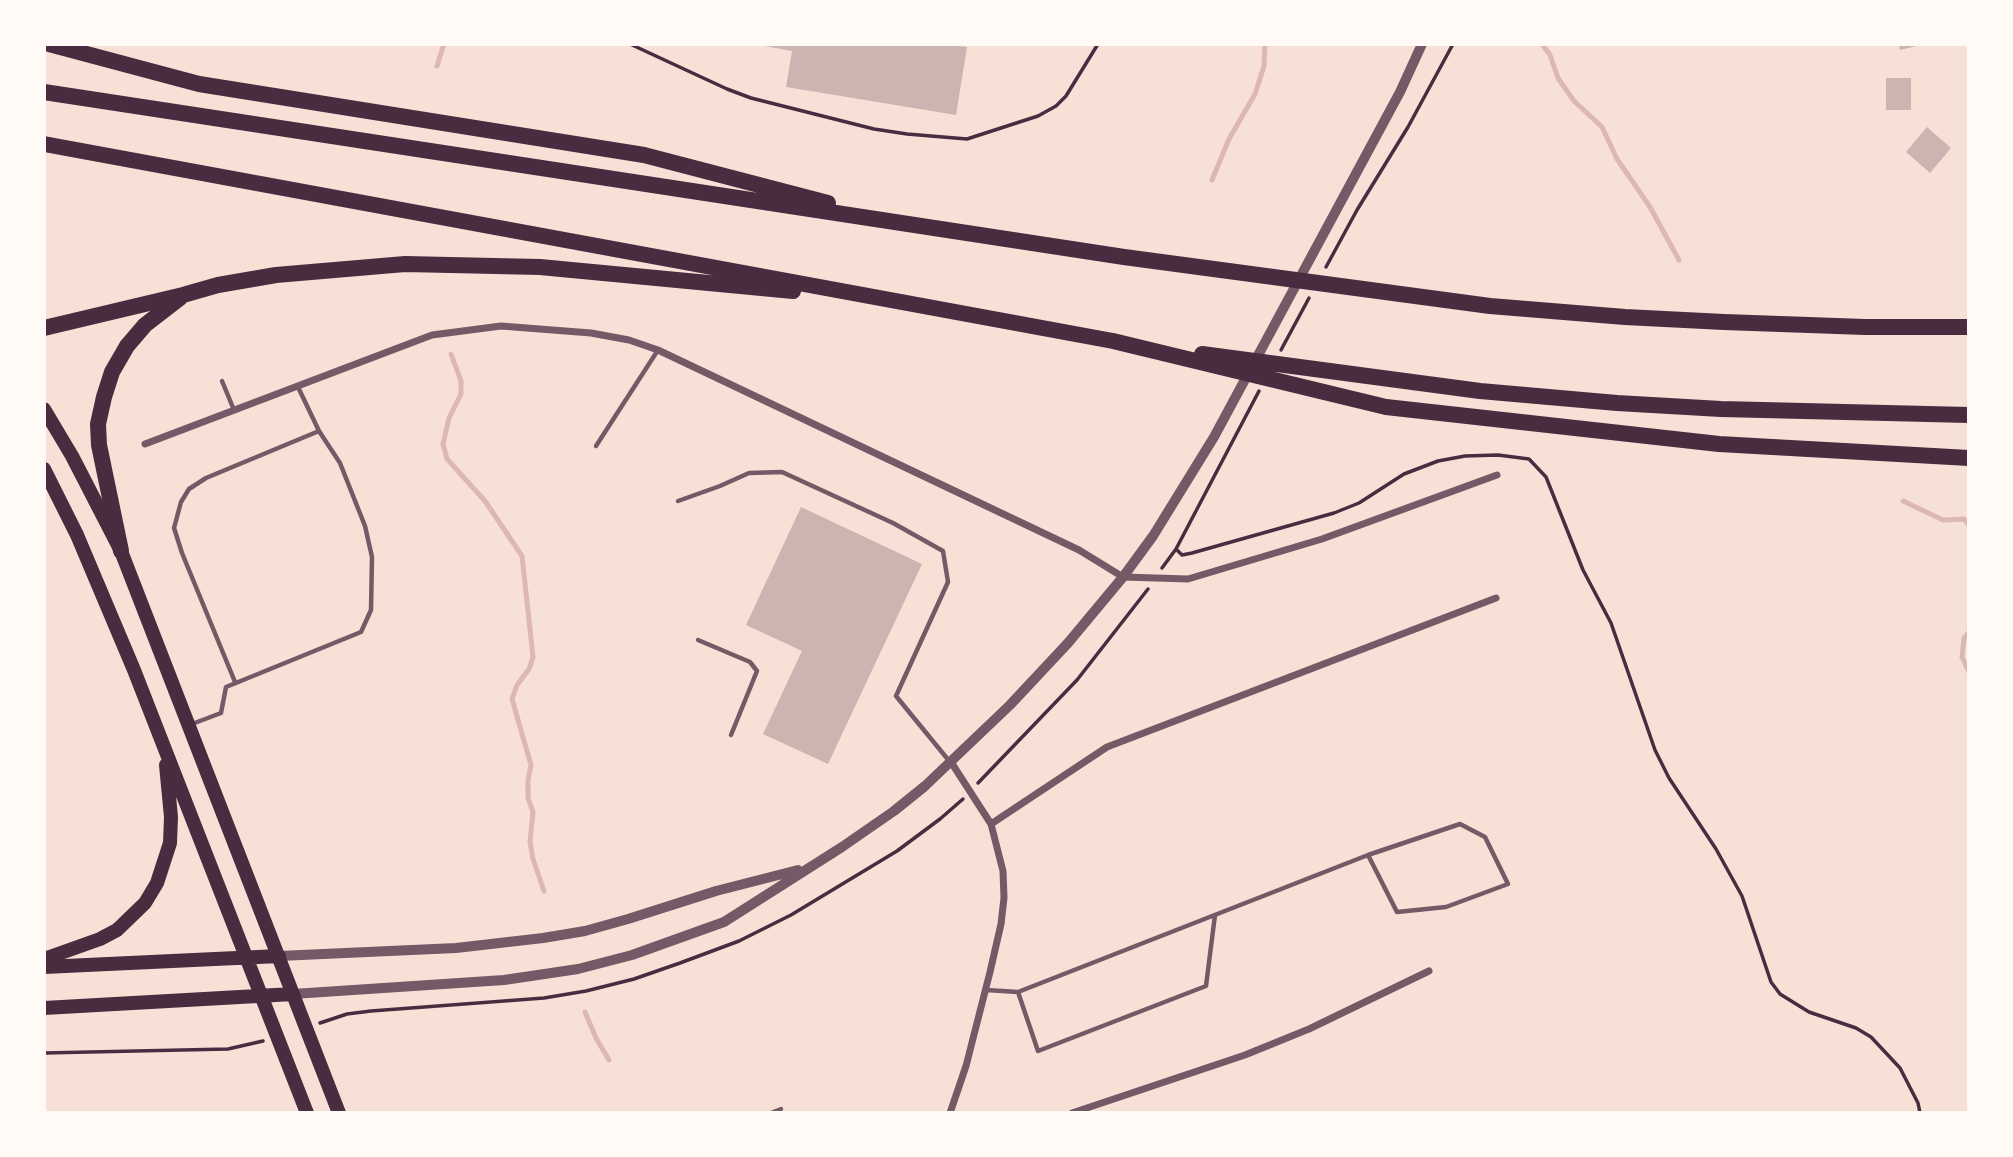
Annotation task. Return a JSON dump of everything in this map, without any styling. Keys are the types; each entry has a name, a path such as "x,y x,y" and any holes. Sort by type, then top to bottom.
{"highway":[{"path":"49,44 199,84 645,155 911,225"},
{"path":"44,92 1138,259 1490,306 1724,322 1865,327 1969,327"},
{"path":"44,144 1113,341 1480,391 1721,409 1969,415"},
{"path":"44,328 218,285 276,275 405,264 540,267 894,300"},
{"path":"121,551 99,445 98,424 104,397 112,372 127,346 145,325 183,295"},
{"path":"1113,341 1386,407 1719,444 1969,458"}],"main road":[{"path":"44,409 72,456 121,551 339,1113"},
{"path":"44,469 91,566 307,1113"},
{"path":"44,958 100,939 117,930 145,903 157,883 170,843 171,830 164,746"},
{"path":"44,967 279,956"},
{"path":"44,1008 293,994"}],"street":[{"path":"293,994 503,980 606,962 724,922 894,811 951,762 1048,665 1123,577 1153,536 1214,437 1400,92 1422,44"},
{"path":"145,443 432,335 501,326 591,333 629,340 658,350 1079,550 1123,577 1188,579 1322,539 1497,475"},
{"path":"991,824 1107,747 1496,598"},
{"path":"950,1113 966,1066 1001,924 1004,898 1003,871 991,824 951,762"},
{"path":"279,956 456,948 543,938 617,922 716,891 809,867"},
{"path":"1072,1113 1245,1055 1309,1029 1429,971"}],"lane":[{"path":"596,446 658,350"},
{"path":"222,382 234,411"},
{"path":"190,725 221,713 226,687 360,632 371,610 372,557 365,526 340,463 319,431 298,387"},
{"path":"235,682 174,528 181,502 189,489 206,478 319,431"},
{"path":"678,501 749,473 782,472 893,523 943,551 948,582 896,696 951,762"},
{"path":"698,640 750,662 757,671 731,735"},
{"path":"985,990 1018,992 1368,855 1460,824 1485,837 1508,884 1446,907 1397,912 1368,855"},
{"path":"1018,992 1038,1051 1206,986 1215,915"},
{"path":"771,1113 781,1109"}],"path":[{"path":"630,44 751,98 874,129 918,136 967,139 1027,120 1056,106 1066,96 1098,44"},
{"path":"1324,270 1453,44"},
{"path":"1278,355 1311,295"},
{"path":"1259,391 1176,550 1182,555 1192,553 1334,513 1359,503 1405,474 1438,461 1465,456 1498,455 1530,459 1546,477 1583,570 1611,623 1655,750 1669,778 1716,849 1742,896 1771,982 1780,994 1809,1012 1856,1028 1871,1037 1900,1068 1918,1103 1920,1113"},
{"path":"44,1053 215,1049 253,1044"}],"building":[{"path":"754,44 947,44 967,47 956,115 786,87 792,51"},
{"path":"1899,44 1921,44 1921,45 1900,50"},
{"path":"1886,78 1911,78 1911,110 1886,110"},
{"path":"1927,127 1951,148 1930,173 1906,152"},
{"path":"801,507 922,564 828,764 763,734 802,651 746,625"}],"waterway":[{"path":"437,66 444,44"},
{"path":"1212,180 1229,139 1255,94 1264,66 1265,44"},
{"path":"1542,44 1550,55 1558,78 1574,101 1602,127 1617,159 1650,207 1679,260"},
{"path":"451,354 461,381 461,394 449,418 443,444 447,459 485,501 522,556 533,657 512,699 531,765 528,780 528,798 533,812 530,842 544,891"},
{"path":"1903,501 1943,520 1964,519 1969,525"},
{"path":"1969,632 1964,638 1962,657 1969,672"},
{"path":"585,1012 609,1060"}]}
